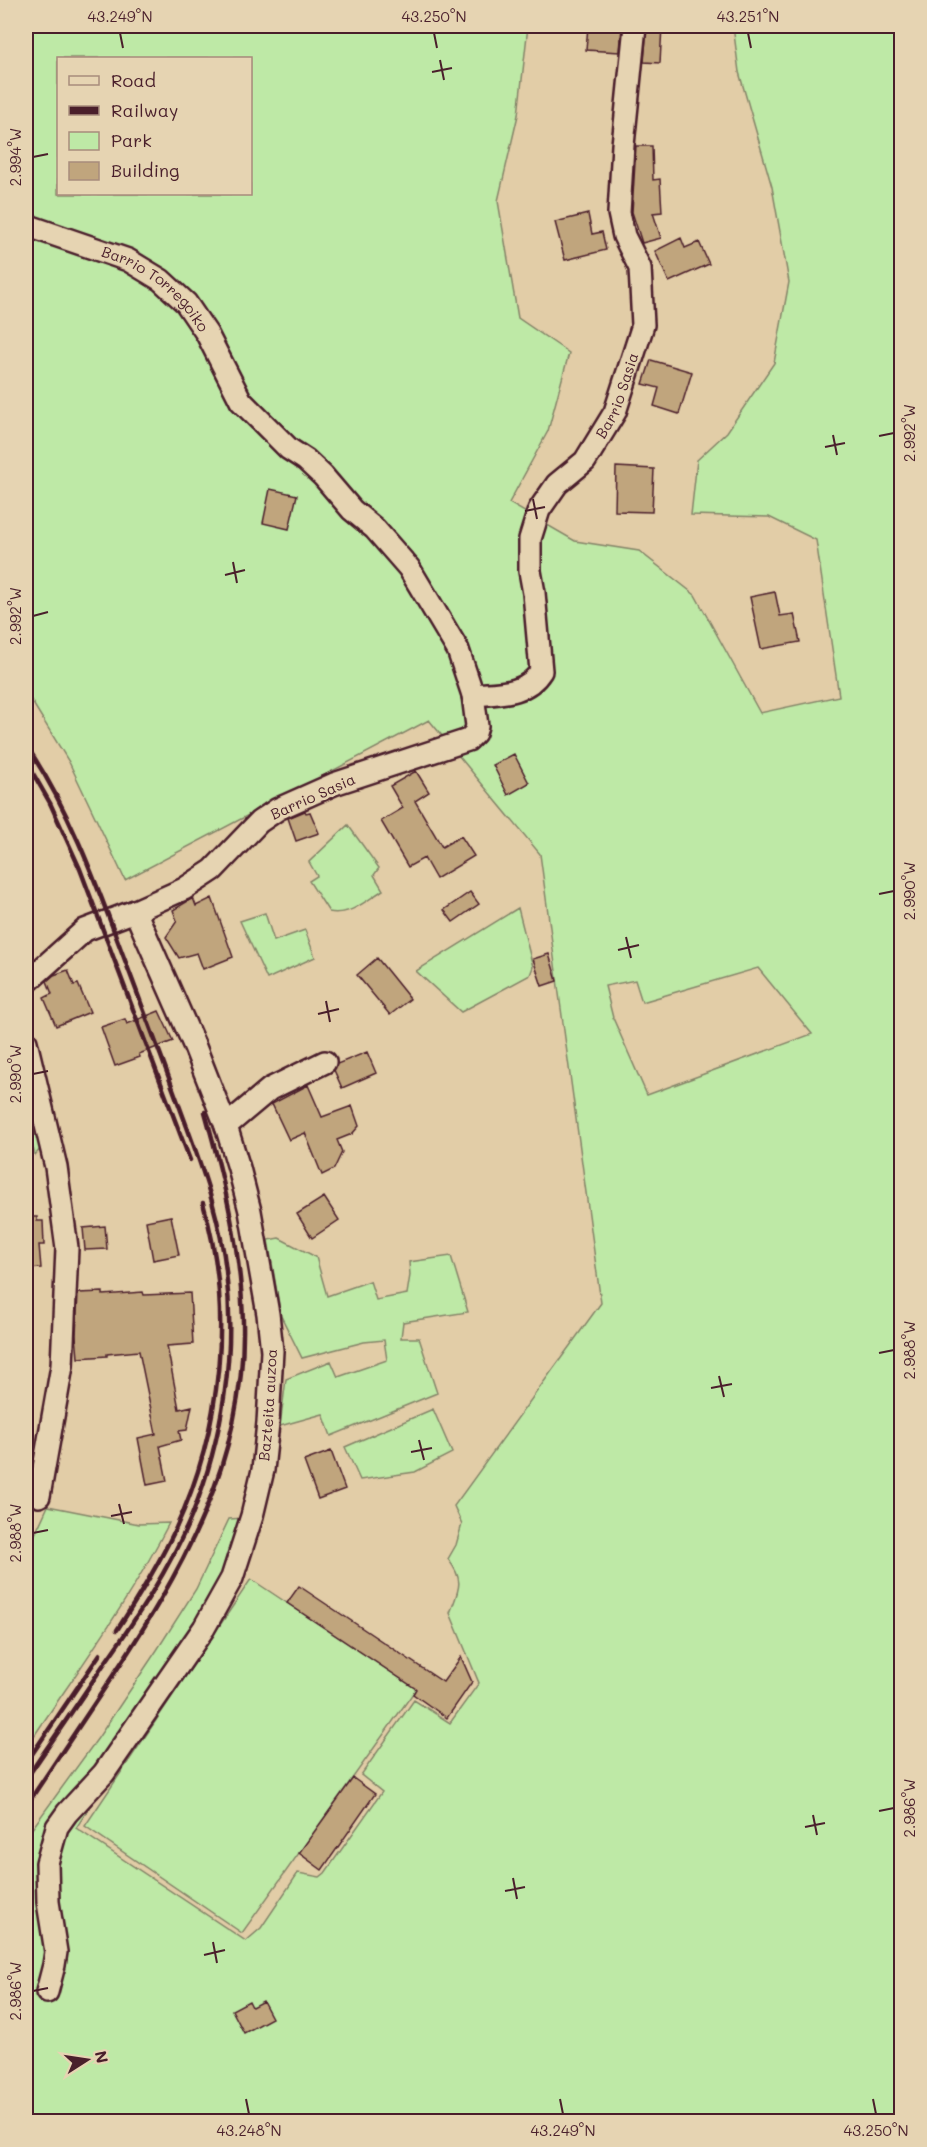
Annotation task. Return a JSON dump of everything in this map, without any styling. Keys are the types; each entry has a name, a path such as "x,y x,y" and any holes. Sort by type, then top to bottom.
{"street":[{"name":"Barrio Sasia","path":"473,695 512,692 536,680 541,671 530,570 530,539 539,510 557,484 585,460 615,412 643,324 640,268 624,236 619,213 623,145 635,26"},
{"name":"Barrio Torregoiko","path":"26,225 128,260 161,280 186,303 207,334 241,401"},
{"name":"Barrio Sasia","path":"135,911 184,889 213,870 259,822 278,809 334,784 468,740 475,733 477,726 473,695 458,650 410,568 375,530 352,510 323,476 306,460 288,449 241,401"},
{"path":"26,983 85,930 135,911"},
{"name":"Bazteita auzoa","path":"47,1992 56,1952 48,1902 47,1863 57,1827 104,1773 204,1628 232,1578 252,1516 263,1470 271,1387 272,1351 268,1314 250,1210 226,1126 195,1047 135,911"},
{"path":"26,1042 57,1167 67,1248 62,1366 39,1496"},
{"path":"226,1126 270,1089 325,1062"}],"green space":[{"path":"26,26 528,26 518,115 498,201 518,318 569,353 548,431 509,503 575,541 639,551 695,595 760,713 839,696 816,540 769,517 691,515 697,460 727,432 774,363 789,282 772,187 739,72 733,26 901,26 901,2121 26,2121 26,1837 98,1738 196,1589 229,1519 246,1518 240,1577 76,1828 246,1941 261,1928 298,1873 320,1877 325,1873 382,1792 361,1775 414,1700 450,1723 479,1683 450,1613 459,1585 457,1573 448,1559 456,1545 462,1524 454,1506 601,1303 540,854 429,720 125,880 69,762 31,700 26,696","holes":["758,968 812,1034 647,1095 613,1018 605,986 635,980 642,1002"]},
{"path":"348,825 379,868 374,875 383,890 351,910 329,912 309,881 317,876 309,862"},
{"path":"518,908 533,967 530,975 461,1012 416,971"},
{"path":"265,913 274,941 305,930 315,957 267,979 240,921"},
{"path":"26,1075 42,1147 35,1155 26,1122"},
{"path":"279,1238 316,1257 327,1296 370,1281 376,1300 407,1294 410,1275 409,1262 451,1256 468,1312 403,1322 401,1338 419,1338 437,1393 331,1436 323,1414 280,1426 286,1379 331,1361 338,1377 387,1360 384,1340 364,1342 302,1358 281,1316 268,1240"},
{"path":"433,1409 452,1453 415,1472 360,1480 345,1447"},
{"path":"48,1506 139,1524 169,1523 137,1581 26,1748 26,1554"},
{"path":"251,1579 416,1689 242,1933 85,1826"}],"building":[{"path":"588,26 622,26 620,52 586,50"},
{"path":"647,26 662,26 660,63 644,62"},
{"path":"636,146 652,146 653,180 660,179 662,212 653,213 661,238 642,243 632,212"},
{"path":"588,214 592,234 602,232 606,250 565,260 555,222"},
{"path":"681,238 685,248 699,242 709,264 669,282 655,251"},
{"path":"651,360 692,372 679,414 654,406 659,388 643,384"},
{"path":"616,467 654,469 652,512 615,511"},
{"path":"270,489 297,495 289,529 263,523"},
{"path":"775,592 780,616 794,614 800,642 761,649 750,597"},
{"path":"514,754 529,783 508,795 493,765"},
{"path":"416,771 429,792 415,801 442,847 461,836 474,856 436,879 424,858 408,867 381,821 403,808 390,786"},
{"path":"305,811 310,812 319,833 296,841 288,818"},
{"path":"470,892 479,904 453,922 444,910"},
{"path":"193,898 196,906 212,898 233,957 203,969 197,953 179,958 166,937 177,921 173,910"},
{"path":"549,954 557,981 542,986 533,959"},
{"path":"377,958 410,999 390,1015 357,975"},
{"path":"68,970 74,985 78,984 90,1012 56,1026 44,998 52,994 47,981 54,975"},
{"path":"159,1011 173,1041 115,1066 101,1027 125,1019 127,1024"},
{"path":"367,1052 376,1073 342,1088 334,1070 337,1064"},
{"path":"308,1085 322,1117 352,1106 359,1126 352,1134 337,1140 342,1152 334,1169 322,1175 305,1133 289,1140 272,1104"},
{"path":"324,1197 339,1220 312,1238 297,1214"},
{"path":"171,1216 179,1255 153,1260 146,1221"},
{"path":"26,1217 37,1217 37,1221 43,1221 44,1245 39,1245 41,1268 27,1269"},
{"path":"105,1226 107,1249 85,1250 83,1228"},
{"path":"103,1292 103,1295 143,1292 144,1295 190,1293 193,1344 167,1346 179,1409 192,1406 187,1430 179,1431 181,1440 160,1446 167,1481 147,1485 138,1438 156,1434 139,1351 78,1358 76,1335 78,1293"},
{"path":"331,1451 345,1489 318,1499 304,1461"},
{"path":"299,1586 443,1682 461,1657 472,1682 447,1718 413,1694 416,1689 287,1603"},
{"path":"353,1778 375,1794 322,1870 299,1853"},
{"path":"249,2001 252,2007 263,2001 272,2018 244,2033 232,2010"}],"railway":[{"path":"26,745 55,793 90,869 196,1152 221,1236 229,1302 228,1364 219,1426 203,1486 192,1515 162,1575 139,1612 26,1779"},
{"path":"26,761 50,803 80,869 190,1160"},
{"path":"26,1806 134,1644 159,1601 204,1514 221,1469 233,1422 241,1373 242,1295 230,1216 205,1112"},
{"path":"117,1630 148,1581 175,1530 204,1452 213,1411 220,1327 218,1285 213,1244 203,1203"},
{"path":"26,1763 100,1654"}]}
